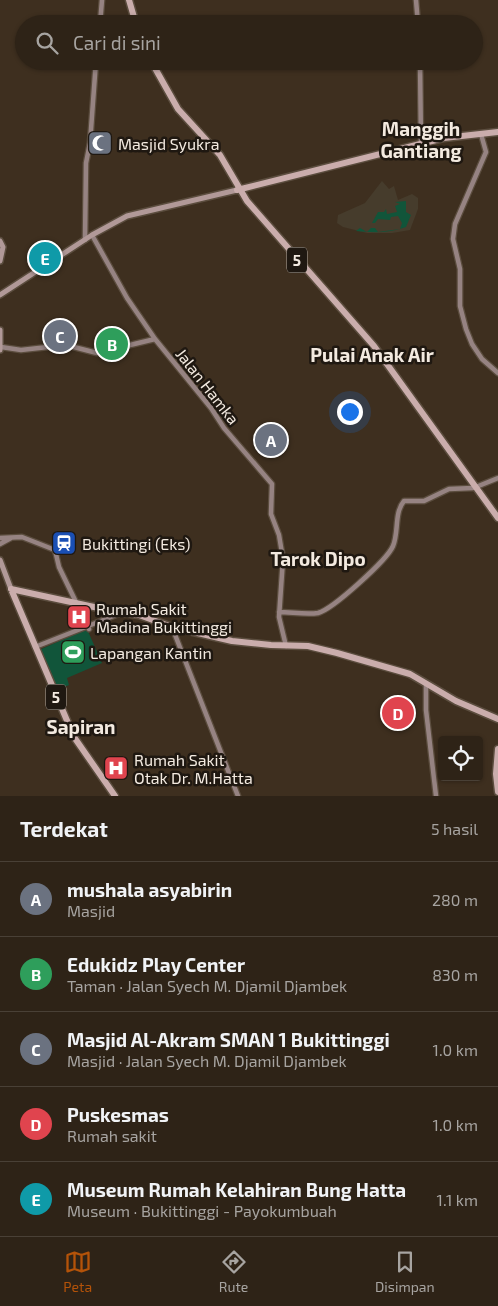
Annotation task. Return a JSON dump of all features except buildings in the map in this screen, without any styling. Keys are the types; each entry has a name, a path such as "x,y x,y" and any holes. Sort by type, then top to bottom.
{"highway":[{"path":"128,0 133,15"},
{"name":"5","path":"157,70 180,111 215,148 233,177 238,189 357,327 417,407 474,488"},
{"path":"238,189 452,137 498,132"},
{"path":"474,488 498,518"},
{"path":"490,507 498,523"},
{"path":"11,589 121,613 139,614 172,627 232,641 314,647 410,674 456,701 498,719"},
{"name":"5","path":"11,589 75,739 115,796"},
{"path":"498,749 496,774 498,792"},
{"path":"498,762 498,782"}],"main road":[{"path":"0,296 92,235 136,213 238,189"},
{"path":"0,241 3,247 0,260"},
{"path":"0,330 0,349"},
{"path":"0,560 11,589"}],"street":[{"path":"101,15 102,0"},
{"path":"416,0 417,15"},
{"path":"85,240 86,163 90,143 95,70"},
{"path":"420,70 421,144"},
{"path":"481,134 486,152 455,224 453,239 460,268 460,306 466,329 472,344 482,359 498,373"},
{"name":"Jalan Hamka","path":"92,235 127,298 155,339 211,408 224,428 272,484 271,514 281,542 283,567 279,612 286,646"},
{"path":"0,349 21,350 66,345 98,353 155,339"},
{"path":"279,612 321,612 372,572 392,550 399,510 404,502 424,501 449,489 474,488 498,478"},
{"path":"0,538 22,538 55,550 59,567 88,627"},
{"path":"0,544 11,538"},
{"path":"35,647 121,613"},
{"path":"172,627 238,796"},
{"path":"426,684 426,710 436,796"}],"shaded area":[{"path":"382,181 389,189 394,186 398,200 412,194 418,198 418,209 410,230 392,233 367,233 343,227 337,223 338,215 365,203"}],"green space":[{"path":"406,201 406,212 411,215 406,227 400,229 402,223 398,216 391,217 390,220 378,219 375,223 372,223 378,212 384,212 386,209 387,214 397,212 395,206 400,204 395,202"},
{"path":"360,228 367,232 363,232 356,231"},
{"path":"371,228 375,228 378,232 367,232"},
{"path":"87,629 102,663 67,678 69,685 57,690 39,650"}],"place":[{"name":"Masjid Syukra","path":"100,143"},
{"name":"Museum Rumah Kelahiran Bung Hatta","path":"45,258"},
{"name":"Masjid Al-Akram SMAN 1 Bukittinggi","path":"60,336"},
{"name":"Edukidz Play Center","path":"112,344"},
{"name":"mushala asyabirin","path":"271,440"},
{"name":"Bukittingi (Eks)","path":"64,543"},
{"name":"Rumah Sakit Madina Bukittinggi","path":"79,617"},
{"name":"Lapangan Kantin","path":"73,652"},
{"name":"Puskesmas","path":"398,713"},
{"name":"Rumah Sakit Otak Dr. M.Hatta","path":"116,768"}],"district":[{"name":"Manggih Gantiang","path":"421,139"},
{"name":"Pulai Anak Air","path":"372,354"},
{"name":"Tarok Dipo","path":"318,558"},
{"name":"Sapiran","path":"81,726"}]}
